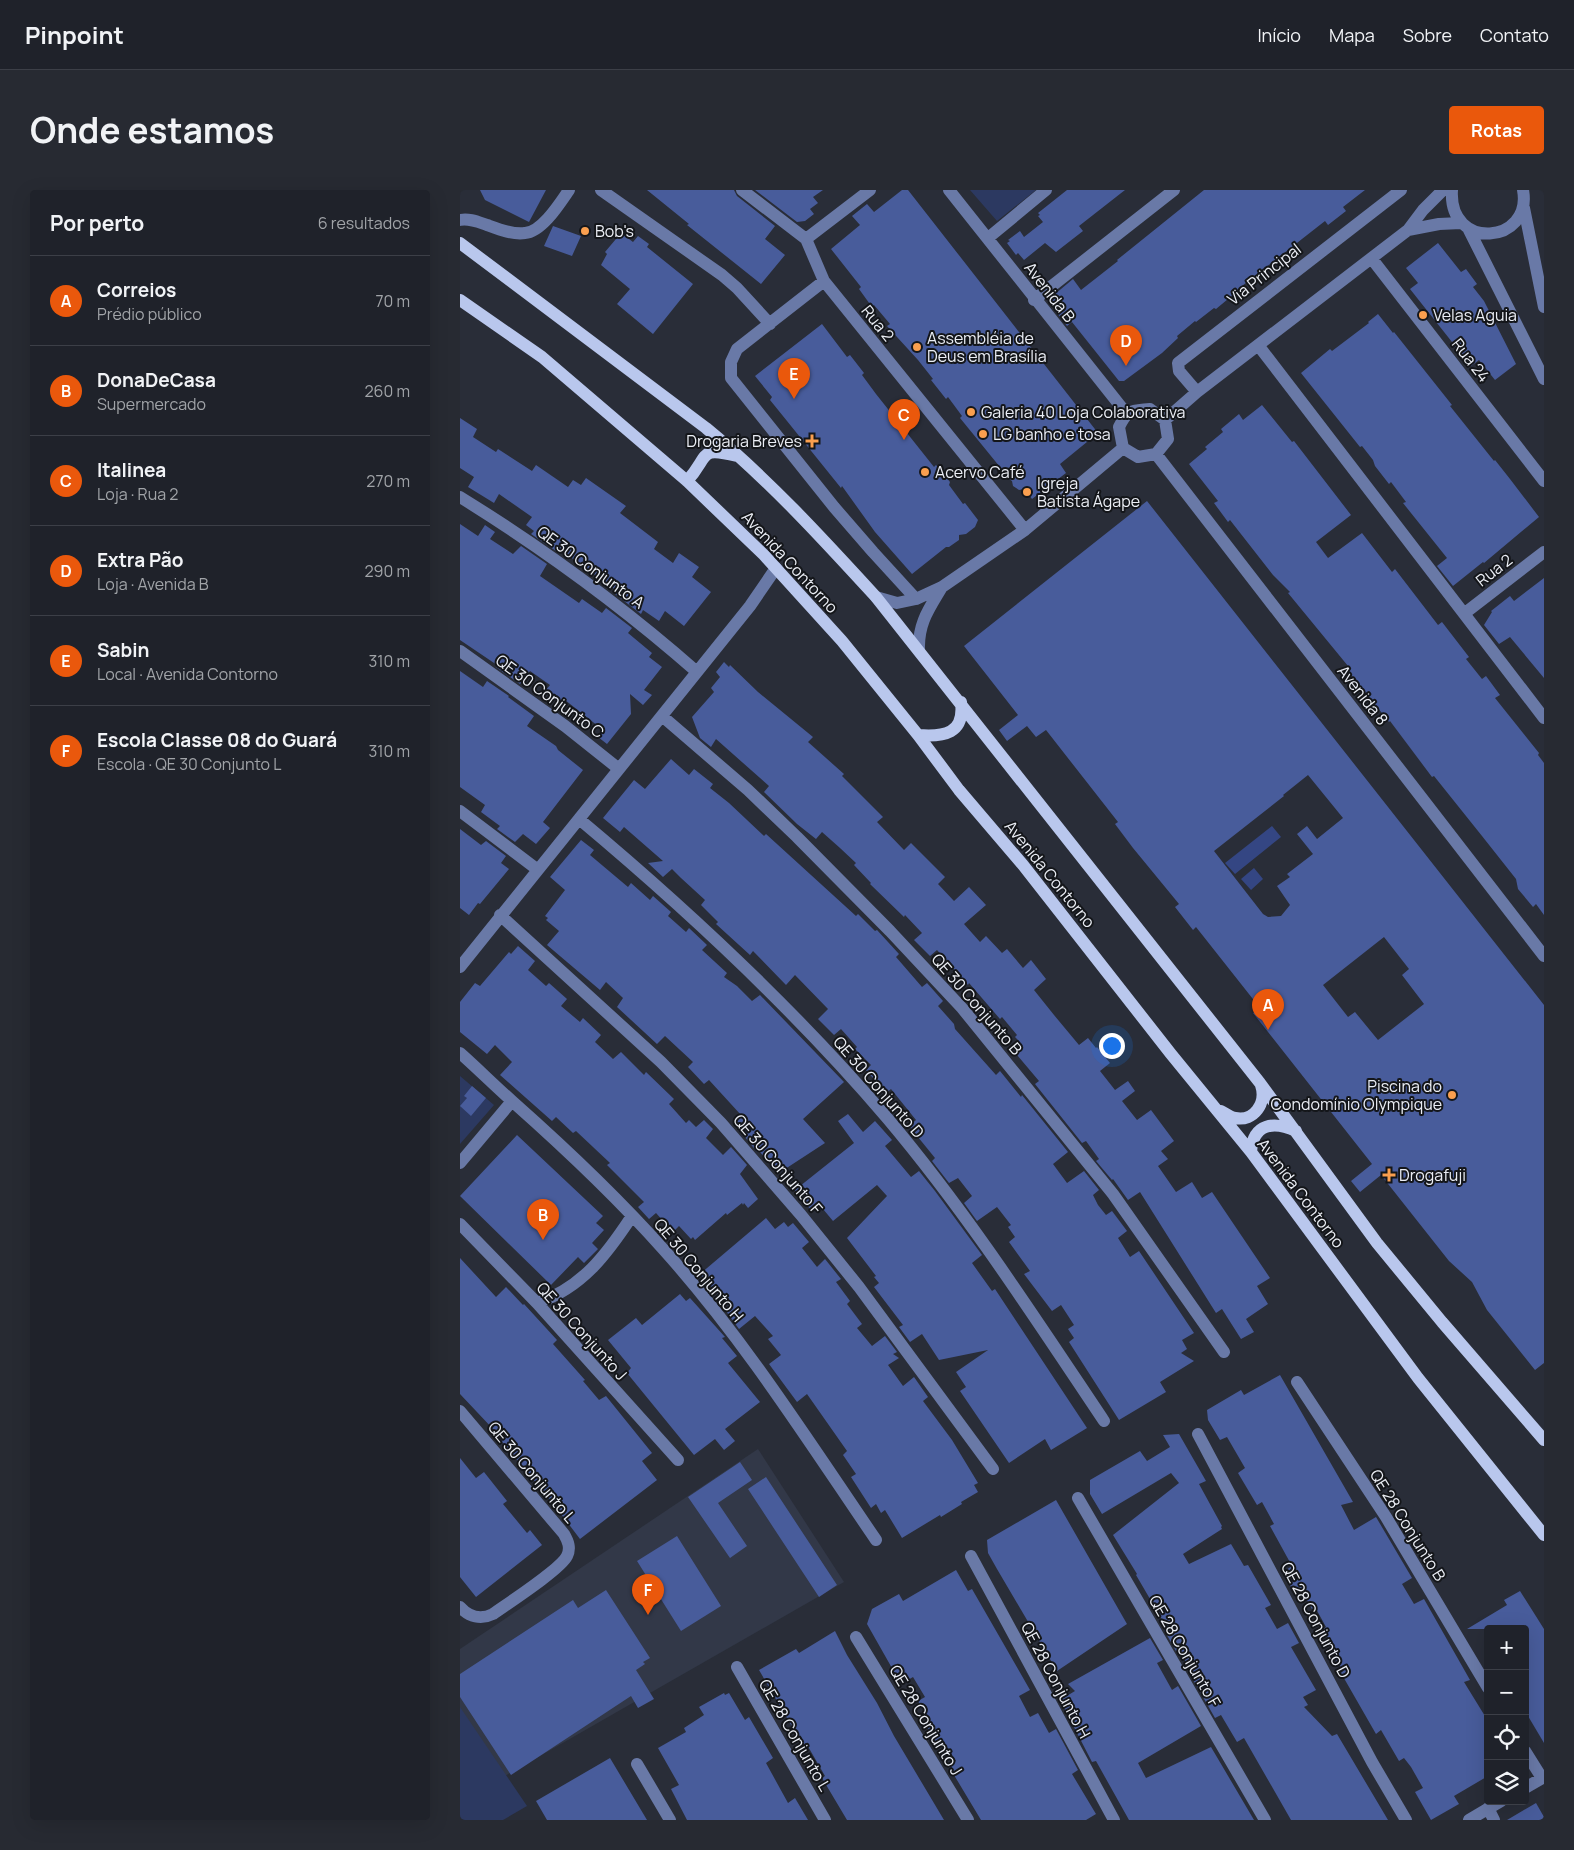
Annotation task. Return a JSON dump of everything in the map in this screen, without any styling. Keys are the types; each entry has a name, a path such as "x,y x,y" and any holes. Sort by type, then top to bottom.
{"main road":[{"name":"Avenida Contorno","path":"460,243 691,416 742,458 806,522 876,597 961,702 1260,1083 1378,1243 1442,1322 1544,1440"},
{"name":"Avenida Contorno","path":"460,300 542,357 687,480 776,568 842,641 918,735 959,790 1023,865 1171,1054 1251,1152 1418,1378 1544,1535"},
{"path":"687,480 708,453 715,451 742,458"},
{"path":"918,735 942,736 952,731 959,723 962,713 961,702"},
{"path":"1216,1108 1234,1118 1252,1115 1259,1109 1263,1100 1260,1083"},
{"path":"1251,1152 1255,1136 1261,1129 1277,1125 1296,1131"}],"street":[{"path":"460,220 469,220 522,234 530,232 543,222 569,190"},
{"path":"601,190 722,275 737,288 770,324"},
{"name":"Rua 2","path":"742,190 806,239 824,282 1025,530"},
{"path":"806,239 870,190"},
{"name":"Avenida B","path":"949,190 988,238 1034,300 1126,413"},
{"path":"988,238 1046,190"},
{"path":"1034,300 1174,190"},
{"name":"Via Principal","path":"1196,392 1179,371 1178,363 1401,190"},
{"path":"1452,190 1452,204 1457,217 1465,226 1544,379"},
{"path":"1523,190 1524,208 1544,307"},
{"path":"1165,420 1196,392 1408,230 1436,192"},
{"path":"1408,230 1439,224 1465,226 1491,234 1504,230 1515,222 1524,208"},
{"name":"Rua 24","path":"1372,259 1544,481"},
{"path":"824,282 737,349 731,362 731,378 834,507 872,552 916,599"},
{"path":"1258,345 1544,718"},
{"path":"1150,409 1165,420 1168,439 1156,454 1138,457 1123,448 1119,427 1126,413 1132,410 1150,409"},
{"path":"876,597 896,603 916,599 942,587 1025,530 1123,448"},
{"name":"Avenida 8","path":"1156,454 1544,956"},
{"name":"QE 30 Conjunto A","path":"460,497 566,568 644,626 697,672"},
{"name":"Rua 2","path":"1465,613 1544,552"},
{"path":"460,967 750,606 776,568"},
{"path":"919,650 918,637 923,618 942,587"},
{"name":"QE 30 Conjunto C","path":"460,651 565,726 619,769"},
{"name":"QE 30 Conjunto B","path":"662,716 748,790 797,837 890,931 962,1008 1113,1194 1224,1352"},
{"path":"460,811 538,870"},
{"name":"QE 30 Conjunto D","path":"579,820 646,875 738,962 845,1071 888,1120 946,1192 1003,1271 1104,1421"},
{"name":"QE 30 Conjunto F","path":"500,915 661,1062 721,1123 801,1215 859,1287 993,1469"},
{"name":"QE 30 Conjunto H","path":"460,1053 545,1129 665,1251 697,1289 770,1384 876,1540"},
{"path":"460,1163 512,1101"},
{"path":"537,1303 561,1294 572,1286 608,1251 632,1216"},
{"name":"QE 30 Conjunto J","path":"460,1224 537,1303 678,1460"},
{"name":"QE 28 Conjunto B","path":"1297,1382 1386,1517 1484,1681"},
{"name":"QE 30 Conjunto L","path":"460,1411 564,1534 569,1546 567,1557 555,1570 493,1614 485,1618 461,1609"},
{"name":"QE 28 Conjunto D","path":"1198,1434 1372,1762 1406,1820"},
{"name":"QE 28 Conjunto F","path":"1078,1498 1265,1820"},
{"name":"QE 28 Conjunto H","path":"970,1556 1114,1820"},
{"name":"QE 28 Conjunto J","path":"856,1637 968,1820"},
{"name":"QE 28 Conjunto L","path":"737,1667 824,1820"},
{"path":"1529,1757 1543,1778 1529,1786"},
{"path":"637,1764 670,1820"},
{"path":"1469,1820 1494,1805"},
{"path":"1488,1808 1494,1820"}],"shaded area":[{"path":"970,190 1036,190 997,221"},
{"path":"1272,826 1281,837 1235,874 1225,863"},
{"path":"1254,868 1263,879 1251,890 1241,879"},
{"path":"460,1076 494,1105 460,1144"},
{"path":"758,1449 844,1582 503,1777 460,1710 460,1649"},
{"path":"460,1707 527,1806 503,1820 460,1820"}],"building":[{"path":"480,190 546,190 529,222 485,200"},
{"path":"647,190 734,190 737,196 775,226 765,239 785,255 761,284 687,225 689,224"},
{"path":"755,190 823,190 813,197 818,203 810,209 814,214 805,221 797,222"},
{"path":"902,190 908,190 1098,433 1060,464 1066,473 1032,499 1025,489 1019,490 1013,486 1012,481 1001,474 1004,472 960,418 962,416 948,397 946,399 918,360 887,326 890,324 874,305 872,307 859,289 861,287 831,249 860,225 852,216 867,204 874,212"},
{"path":"1067,190 1125,190 1079,226 1083,231 1056,252 1045,243 1024,260 1018,253 1016,255 1007,243 1010,241 1008,240 1020,231 1024,237 1043,222 1038,213"},
{"path":"1204,190 1365,190 1343,207 1346,211 1328,225 1325,221 1233,293 1216,309 1214,308 1195,321 1177,336 1178,338 1162,353 1124,381 1119,381 1072,322 1067,326 1051,305 1049,299 1073,279 1081,290"},
{"path":"553,226 581,236 572,256 544,246"},
{"path":"621,233 633,242 638,236 649,244 647,247 693,284 653,334 617,304 630,289 601,265 607,254 605,252"},
{"path":"1438,243 1461,272 1466,269 1477,284 1473,287 1484,301 1516,364 1495,380 1479,360 1471,366 1410,289 1418,283 1406,268"},
{"path":"1378,314 1539,517 1453,586 1437,566 1447,558 1403,503 1406,502 1391,482 1389,484 1362,446 1360,447 1301,373 1330,349 1332,351 1369,323"},
{"path":"822,324 847,357 850,355 864,373 862,375 876,394 934,467 936,465 950,482 949,485 963,504 965,503 978,520 975,527 966,534 959,535 959,540 946,547 912,574 875,532 842,486 841,488 770,400 772,397 755,376"},
{"path":"1262,405 1292,442 1294,441 1351,515 1316,542 1328,558 1362,533 1392,572 1395,569 1438,625 1442,622 1469,657 1466,659 1482,679 1486,676 1500,695 1495,698 1539,753 1538,755 1544,763 1544,915 1536,904 1533,907 1518,889 1516,879 1346,668 1348,666 1288,593 1290,592 1273,575 1230,520 1228,522 1214,503 1218,501 1189,464 1223,432 1221,429 1239,414 1243,420"},
{"path":"460,418 477,429 473,437 496,452 498,449 532,471 536,465 568,487 573,480 581,485 586,478 626,506 620,513 658,542 654,549 673,563 679,553 699,567 692,577 711,592 684,626 665,611 659,621 643,610 641,614 615,594 617,591 558,548 556,551 531,534 534,531 526,525 532,517 499,494 494,503 468,487 474,477 460,468"},
{"path":"1147,501 1544,1005 1544,1363 1535,1370 1487,1310 1472,1282 1449,1261 1381,1175 1360,1192 1351,1181 1372,1164 1253,1013 1260,1008 1196,927 1193,930 1175,907 1179,904 1133,848 1115,824 1118,822 1046,730 1036,737 1027,726 1007,741 999,730 1018,715 964,646","holes":["1308,775 1343,818 1317,839 1307,826 1297,834 1313,854 1287,874 1290,877 1277,886 1290,905 1281,916 1268,917 1263,914 1214,851","1384,937 1409,969 1402,975 1424,1004 1378,1040 1355,1012 1348,1017 1323,985"]},
{"path":"460,524 478,536 485,525 495,532 490,539 513,554 521,546 547,564 540,576 579,603 582,599 602,613 606,608 632,628 628,633 652,653 649,657 662,667 644,690 652,695 643,705 630,694 631,714 607,744 598,737 603,730 565,700 562,703 545,691 550,685 530,671 520,684 496,667 497,665 460,640"},
{"path":"1544,578 1544,678 1510,637 1499,644 1484,625 1491,611 1510,596 1514,601"},
{"path":"724,662 729,667 730,665 758,692 813,737 808,742 844,774 842,776 883,817 877,822 904,850 911,843 945,877 938,884 954,901 969,887 986,905 964,924 980,942 986,936 1002,953 1007,949 1023,968 1031,960 1046,979 1034,990 1079,1045 1088,1038 1110,1063 1100,1071 1115,1090 1128,1081 1135,1091 1122,1101 1137,1120 1151,1110 1174,1141 1161,1151 1168,1159 1158,1166 1176,1192 1192,1182 1202,1198 1212,1192 1270,1278 1257,1286 1268,1304 1246,1319 1254,1332 1241,1339 1222,1309 1216,1313 1140,1192 1128,1200 1113,1179 1096,1161 1099,1159 1086,1141 1082,1143 1035,1084 1039,1081 1012,1049 1019,1041 1015,1037 1017,1035 1002,1017 1000,1019 937,950 930,956 914,940 922,933 870,884 854,865 856,863 840,848 822,832 816,839 797,824 764,792 769,786 716,739 711,747 700,738 692,717 714,692 711,688 720,677 716,672"},
{"path":"460,671 483,687 487,681 534,716 527,726 556,746 558,750 583,770 543,822 550,828 536,844 523,834 515,842 497,829 500,826 481,812 485,805 460,787"},
{"path":"671,759 689,775 694,769 713,784 710,788 764,836 766,834 856,916 858,914 875,931 877,930 899,954 896,957 922,987 927,983 943,1001 938,1006 954,1024 955,1029 996,1075 1000,1071 1068,1152 1053,1164 1067,1183 1084,1171 1099,1190 1093,1195 1098,1205 1106,1215 1112,1211 1127,1231 1118,1238 1130,1257 1139,1251 1194,1333 1182,1340 1187,1349 1181,1353 1194,1361 1160,1382 1166,1392 1119,1420 1069,1342 1074,1338 1068,1329 1074,1325 1061,1305 1052,1311 1024,1274 1030,1271 1009,1242 1015,1237 1008,1227 1011,1225 997,1207 977,1221 964,1203 972,1196 958,1178 949,1183 932,1161 935,1158 909,1126 916,1120 891,1089 886,1093 866,1070 871,1065 855,1049 857,1047 841,1029 834,1035 818,1019 828,1009 795,975 786,985 753,951 750,955 716,924 718,922 701,905 705,900 672,869 663,877 648,863 663,861 624,827 620,832 603,818 634,780 645,789"},
{"path":"460,829 481,845 486,841 506,856 501,863 509,869 469,915 460,908"},
{"path":"581,840 594,850 590,855 628,887 631,883 650,900 653,896 671,912 668,916 686,932 689,928 707,945 702,950 727,973 724,977 737,986 752,1001 760,995 844,1082 803,1119 825,1143 779,1173 759,1151 757,1152 733,1122 741,1115 709,1080 704,1084 688,1067 693,1062 665,1036 657,1044 617,1007 623,998 606,982 600,990 547,945 559,931 546,920 548,918 545,916 565,890 550,877"},
{"path":"518,946 535,961 528,970 546,986 549,983 567,999 561,1006 580,1022 583,1018 601,1035 595,1042 613,1059 621,1052 644,1075 646,1072 674,1099 669,1104 686,1123 689,1120 696,1127 704,1120 713,1129 706,1138 723,1155 731,1147 747,1165 740,1174 758,1199 748,1208 742,1203 727,1215 726,1213 695,1240 693,1237 691,1239 679,1226 673,1232 656,1213 649,1219 638,1207 644,1202 607,1165 610,1163 576,1131 573,1133 556,1117 552,1121 500,1075 512,1062 495,1045 487,1054 460,1032 460,1002 475,983 480,986 509,952 511,954"},
{"path":"472,1086 486,1098 471,1116 460,1106 467,1098 464,1096"},
{"path":"848,1114 863,1132 875,1121 892,1140 885,1146 911,1177 919,1171 935,1191 982,1255 972,1263 992,1291 995,1289 1087,1428 1051,1450 1045,1439 1009,1463 960,1391 966,1387 956,1372 988,1350 939,1360 922,1334 910,1342 899,1327 903,1325 874,1287 879,1283 874,1277 876,1276 847,1238 887,1196 877,1185 833,1221 818,1203 810,1209 795,1190 854,1143 838,1121"},
{"path":"517,1135 603,1216 596,1223 604,1230 592,1243 598,1249 584,1263 578,1257 551,1285 460,1196"},
{"path":"766,1218 775,1229 784,1222 788,1227 793,1223 809,1242 802,1248 817,1267 825,1259 841,1279 836,1282 850,1301 847,1304 862,1324 857,1328 872,1346 885,1336 897,1352 893,1354 899,1358 888,1365 903,1386 914,1377 928,1397 923,1401 952,1440 978,1483 974,1485 978,1492 961,1502 962,1504 902,1538 885,1510 881,1513 876,1504 871,1508 851,1477 856,1474 843,1455 847,1451 807,1394 797,1402 769,1364 781,1355 768,1339 773,1336 755,1316 739,1329 726,1311 729,1306 700,1274"},
{"path":"460,1258 496,1297 506,1287 524,1304 557,1340 553,1344 585,1380 583,1381 599,1400 606,1396 652,1453 642,1461 657,1480 580,1539 493,1429 460,1394"},
{"path":"680,1294 686,1301 690,1298 725,1337 722,1338 737,1356 728,1363 760,1402 725,1429 735,1441 724,1450 715,1439 694,1455 627,1373 631,1368 608,1340 636,1318 642,1325"},
{"path":"1280,1375 1353,1502 1341,1505 1354,1530 1376,1517 1412,1578 1402,1584 1414,1604 1424,1599 1470,1680 1464,1682 1484,1714 1484,1778 1454,1796 1459,1804 1431,1820 1415,1792 1423,1788 1411,1767 1404,1758 1399,1761 1381,1730 1376,1734 1341,1673 1343,1671 1331,1651 1335,1649 1323,1629 1326,1627 1315,1607 1312,1609 1300,1588 1294,1592 1285,1577 1283,1572 1292,1566 1270,1526 1274,1524 1262,1502 1257,1505 1238,1473 1245,1468 1227,1437 1220,1440 1208,1420 1207,1410 1241,1390 1244,1395"},
{"path":"1179,1434 1206,1481 1199,1484 1222,1526 1222,1529 1183,1554 1189,1564 1231,1544 1244,1566 1248,1565 1271,1605 1265,1608 1277,1629 1288,1623 1299,1643 1291,1647 1316,1690 1303,1697 1308,1705 1304,1707 1332,1736 1337,1734 1388,1820 1291,1820 1244,1738 1237,1742 1221,1715 1215,1718 1191,1676 1193,1674 1179,1650 1176,1651 1164,1630 1167,1628 1113,1535 1179,1483 1171,1473 1102,1514 1090,1494 1090,1480 1140,1451 1147,1461 1170,1447 1163,1435"},
{"path":"460,1458 476,1478 484,1472 507,1501 503,1504 527,1533 530,1530 542,1545 476,1597 460,1577"},
{"path":"740,1462 752,1480 718,1503 747,1546 730,1558 688,1497"},
{"path":"766,1477 837,1585 819,1597 748,1489"},
{"path":"1056,1500 1127,1624 1057,1671 988,1553 987,1540"},
{"path":"677,1536 721,1606 681,1631 637,1561"},
{"path":"956,1570 968,1591 972,1589 1030,1690 1019,1696 1030,1717 1038,1713 1049,1733 1056,1729 1078,1770 1072,1774 1096,1814 1086,1820 981,1820 948,1765 956,1761 943,1741 937,1744 925,1723 930,1721 918,1701 925,1697 913,1677 901,1684 867,1624 872,1609 899,1594 903,1601"},
{"path":"606,1590 650,1658 643,1662 645,1664 636,1670 654,1699 638,1708 631,1696 511,1775 460,1697 460,1674 573,1600 578,1608"},
{"path":"1520,1591 1544,1629 1544,1743 1529,1718 1529,1625 1484,1625 1484,1629 1467,1629 1507,1605 1504,1600"},
{"path":"835,1631 847,1655 877,1703 894,1736 944,1820 847,1820 822,1778 825,1776 806,1743 803,1745 759,1670 796,1649 799,1653"},
{"path":"1150,1638 1163,1660 1157,1663 1172,1690 1178,1686 1201,1726 1138,1763 1146,1778 1211,1747 1254,1820 1129,1820 1096,1761 1092,1762 1060,1700 1075,1691 1068,1684"},
{"path":"724,1693 725,1695 729,1693 745,1720 749,1717 773,1758 766,1763 788,1803 795,1798 808,1820 687,1820 671,1789 679,1785 658,1748 686,1732 684,1728 704,1715 699,1707"},
{"path":"610,1758 647,1820 547,1820 536,1801"},
{"path":"1536,1803 1544,1820 1507,1820"}],"place":[{"name":"Bob's","path":"585,231"},
{"name":"Velas Aguia","path":"1423,315"},
{"name":"Assembléia de Deus em Brasília","path":"917,347"},
{"name":"Extra Pão","path":"1126,366"},
{"name":"Sabin","path":"794,399"},
{"name":"Galeria 40 Loja Colaborativa","path":"971,412"},
{"name":"LG banho e tosa","path":"983,434"},
{"name":"Italinea","path":"904,440"},
{"name":"Drogaria Breves","path":"812,441"},
{"name":"Acervo Café","path":"925,472"},
{"name":"Igreja Batista Ágape","path":"1027,492"},
{"name":"Correios","path":"1268,1030"},
{"name":"Piscina do Condomínio Olympique","path":"1452,1095"},
{"name":"Drogafuji","path":"1389,1175"},
{"name":"DonaDeCasa","path":"543,1240"},
{"name":"Escola Classe 08 do Guará","path":"648,1615"}]}
